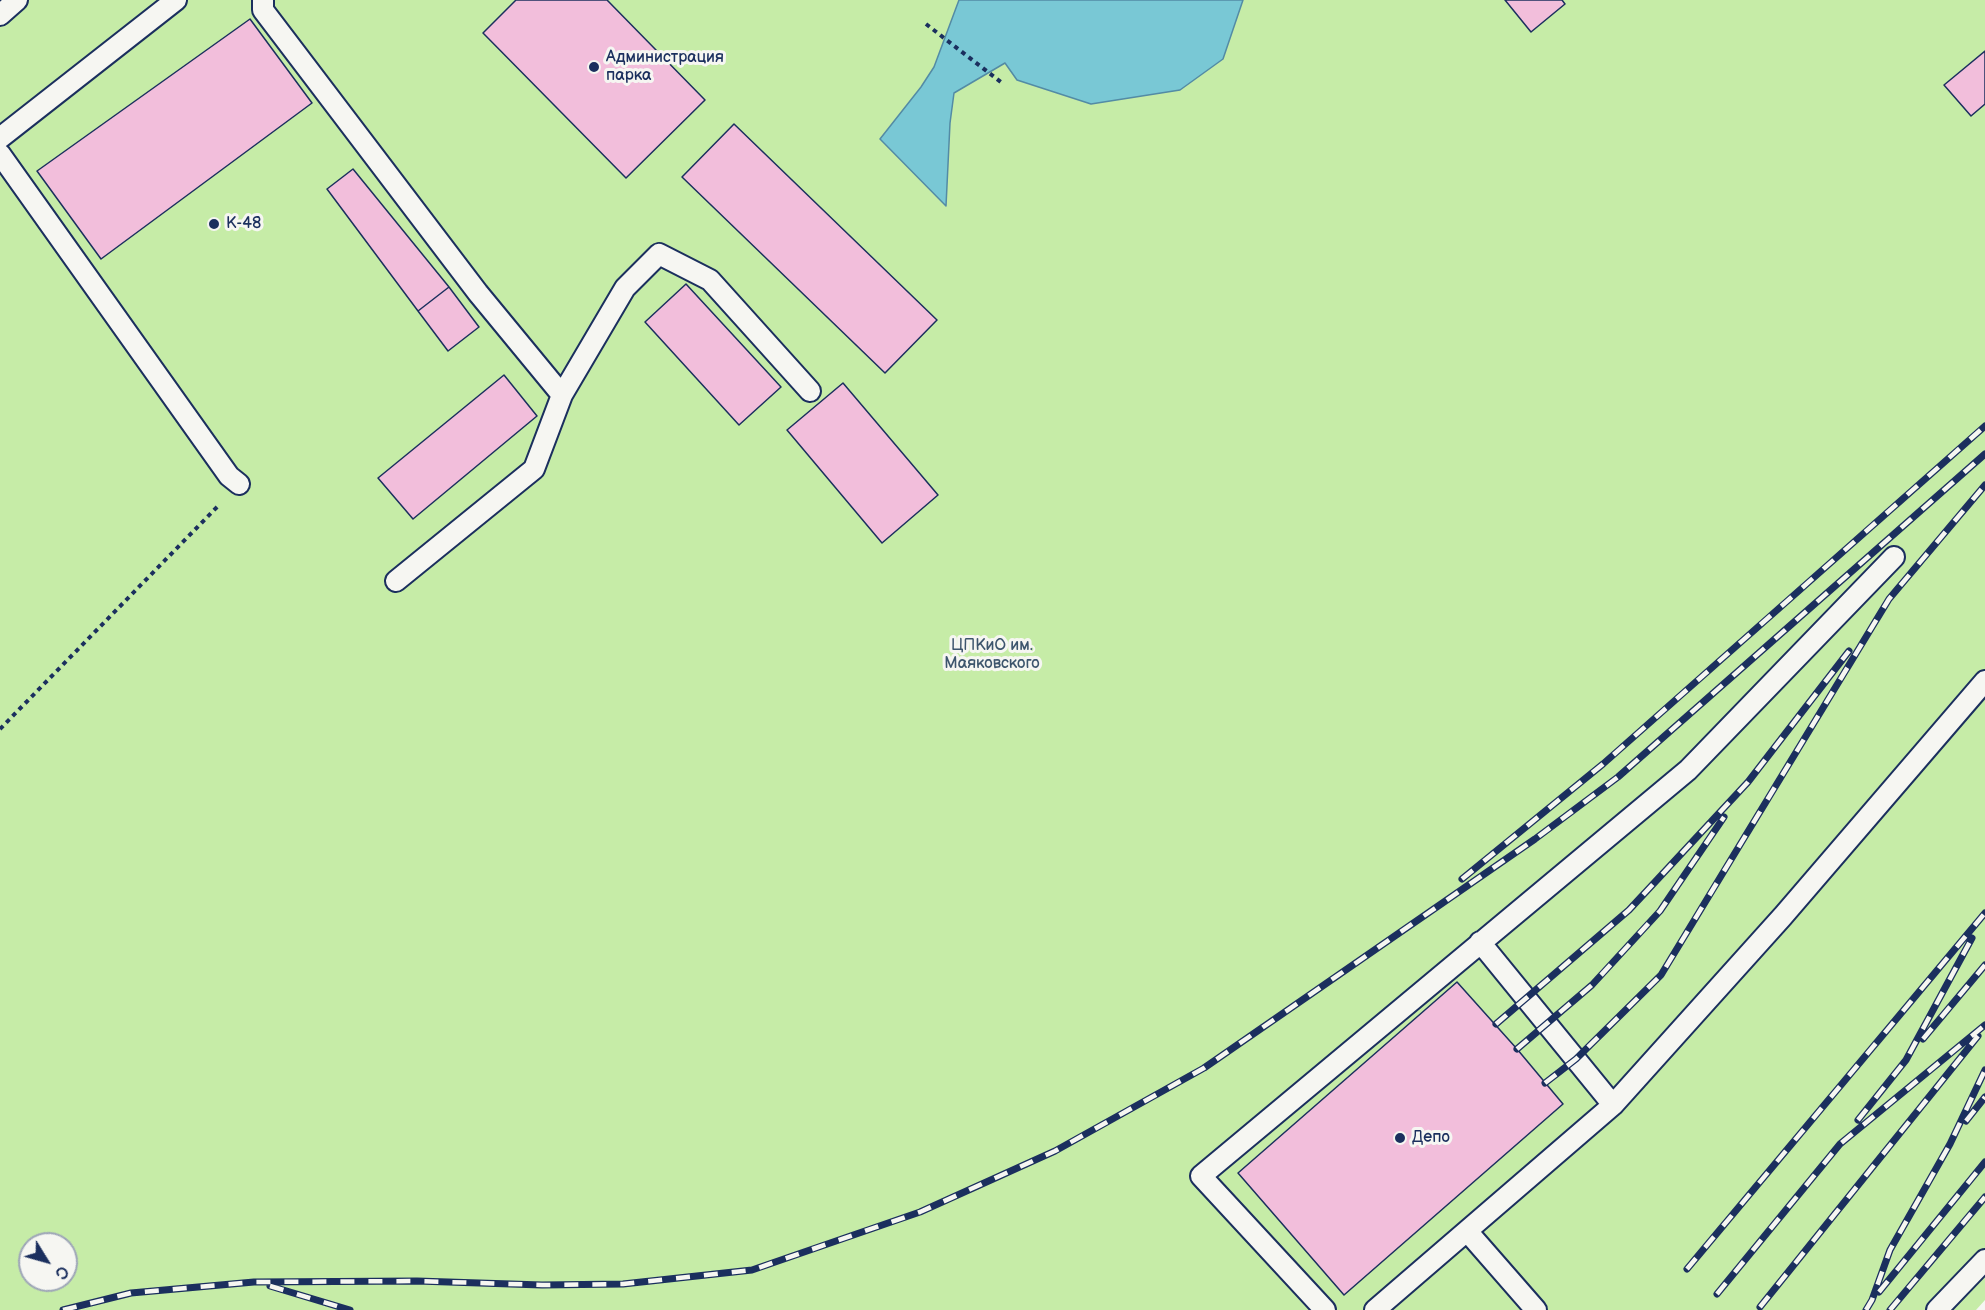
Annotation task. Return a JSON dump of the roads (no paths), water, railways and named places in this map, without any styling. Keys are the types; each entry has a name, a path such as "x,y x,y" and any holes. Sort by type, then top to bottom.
{"lane":[{"path":"0,15 17,0"},
{"path":"0,138 176,0"},
{"path":"263,0 263,10 478,293 562,395"},
{"path":"0,154 229,476 239,484"},
{"path":"396,581 534,469 562,395 625,288 659,254 710,280 810,391"},
{"path":"1325,1310 1201,1176 1688,770 1894,557"},
{"path":"1376,1310 1613,1105 1783,916 1985,681"},
{"path":"1480,942 1613,1105"},
{"path":"1467,1231 1536,1310"},
{"path":"1937,1310 1985,1260"}],"water":[{"path":"959,0 1243,0 1223,59 1180,90 1091,104 1017,80 1005,63 954,93 950,123 946,206 880,139 934,67"}],"railway":[{"path":"1462,879 1603,764 1985,426"},
{"path":"63,1310 131,1293 254,1282 417,1281 542,1285 623,1284 752,1270 920,1212 1055,1151 1204,1068 1535,839 1618,777 1985,454"},
{"path":"1545,1083 1576,1059 1661,975 1889,599 1985,485"},
{"path":"1496,1024 1629,910 1748,782 1849,651"},
{"path":"1517,1049 1592,985 1660,911 1724,817"},
{"path":"1687,1269 1985,913"},
{"path":"1858,1120 1906,1060 1972,938"},
{"path":"1923,1039 1985,965"},
{"path":"1717,1294 1840,1144 1985,1025"},
{"path":"1760,1307 1978,1036"},
{"path":"1866,1310 1872,1300 1890,1250 1950,1144 1985,1070"},
{"path":"1966,1121 1985,1097"},
{"path":"1879,1292 1985,1162"},
{"path":"1890,1310 1985,1197"},
{"path":"270,1286 350,1310"}],"place":[{"name":"Администрация парка","path":"594,67"},
{"name":"К-48","path":"214,224"},
{"name":"Депо","path":"1400,1138"}],"park label":[{"name":"ЦПКиО им. Маяковского","path":"992,655"}]}
